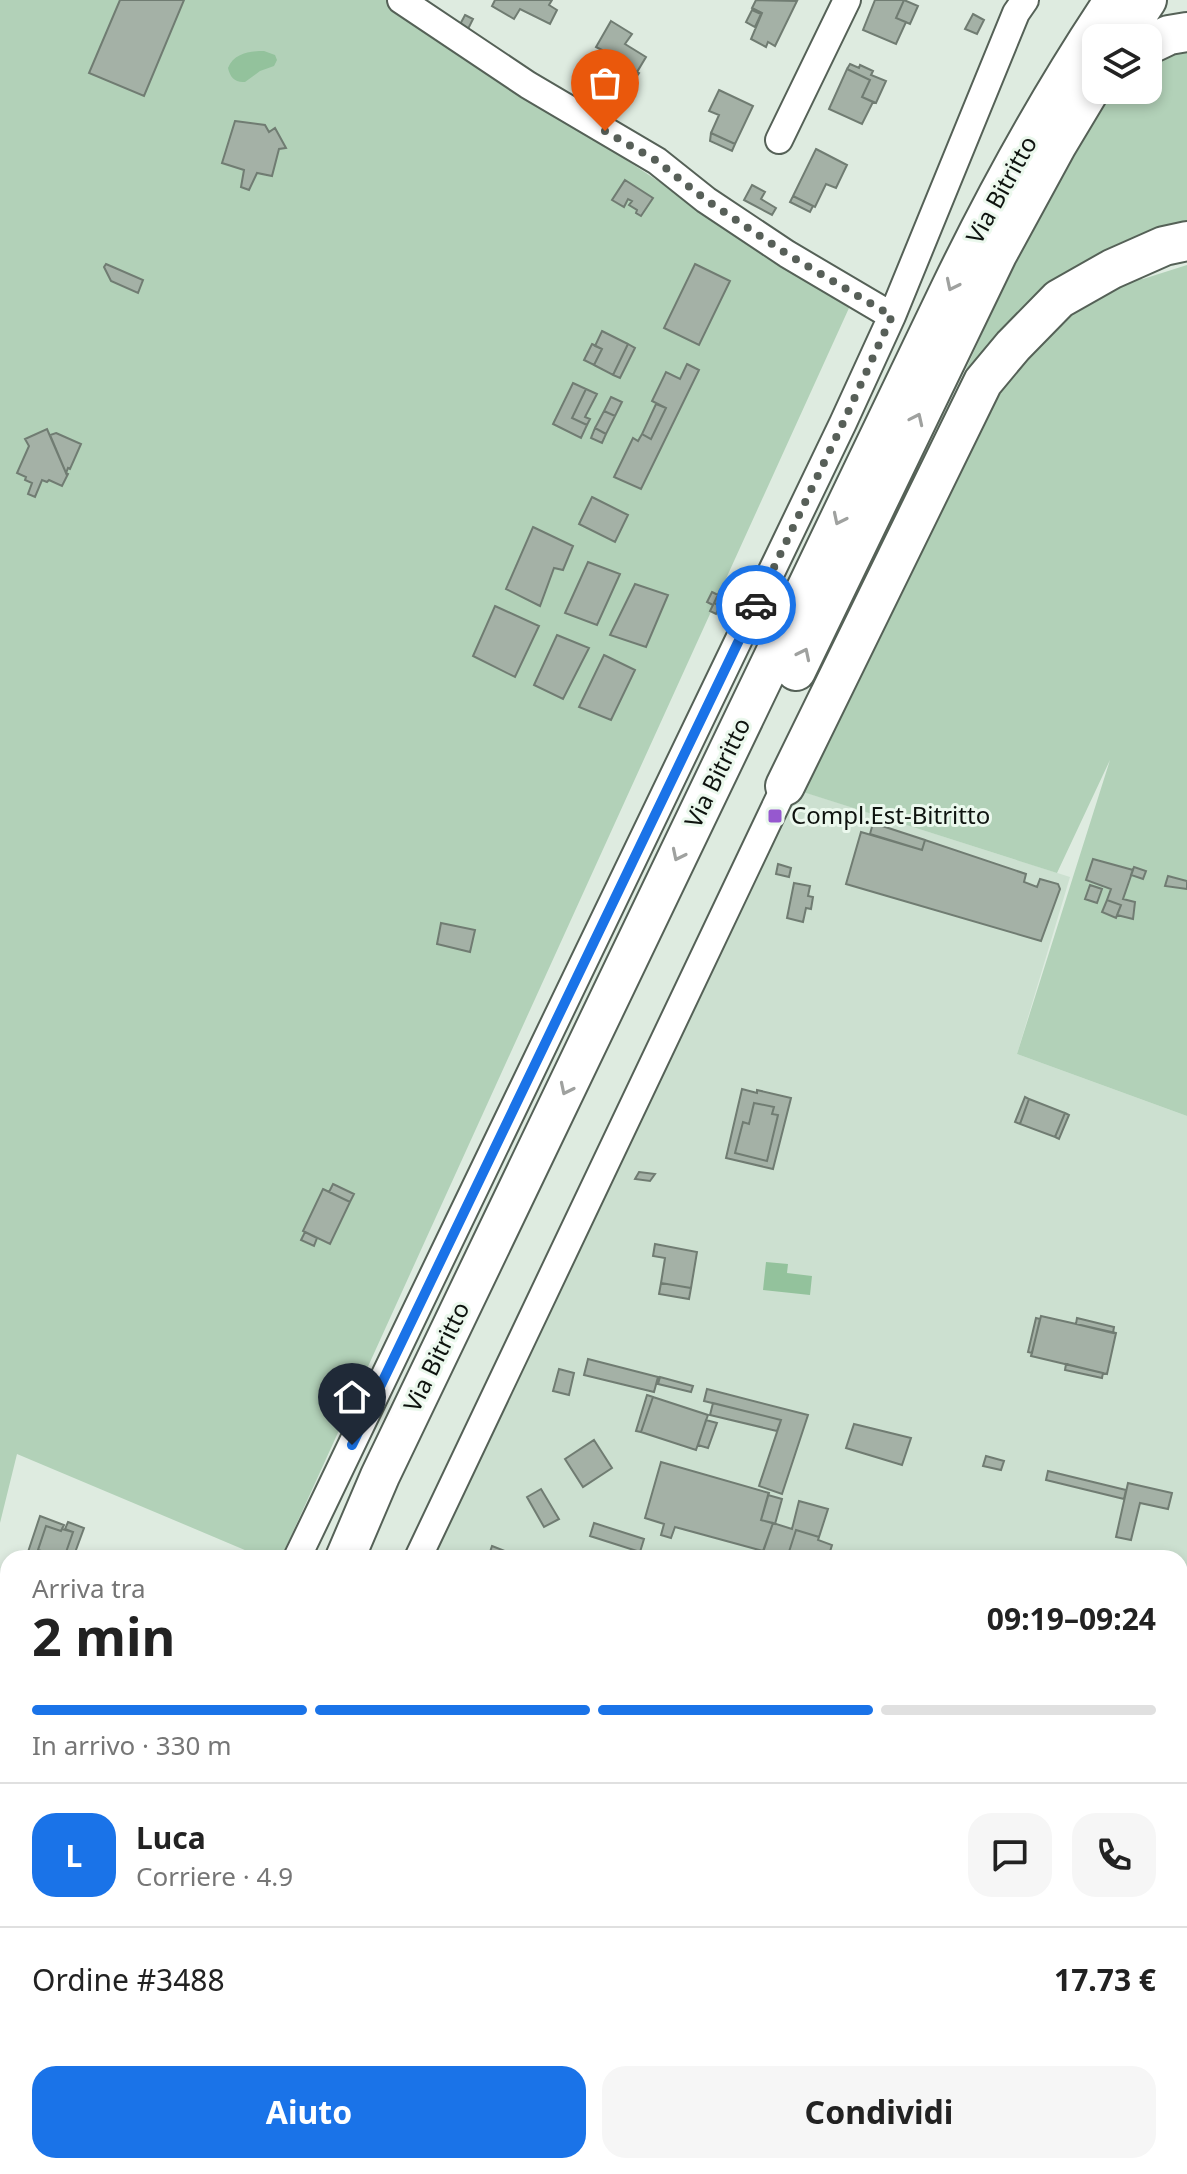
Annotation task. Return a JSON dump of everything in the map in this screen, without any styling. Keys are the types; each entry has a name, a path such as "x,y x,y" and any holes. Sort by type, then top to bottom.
{"highway":[{"path":"1091,24 1103,0"},
{"name":"Via Bitritto","path":"1104,24 1114,0"},
{"path":"1131,24 1147,0"},
{"path":"1162,38 1187,32"},
{"name":"Via Bitritto","path":"348,1550 386,1462 985,217 1082,76"},
{"name":"Via Bitritto","path":"377,1550 444,1401 953,346 1004,241 1057,145 1082,78"},
{"path":"953,346 1017,251 1102,104"},
{"path":"785,786 983,382 1059,299 1112,269 1164,246 1187,241"}],"street":[{"path":"401,0 528,85 657,161 706,200 787,254 892,316"},
{"path":"779,140 847,0"},
{"path":"301,1550 836,438 892,316 1016,13 1025,0"},
{"path":"422,1550 785,786"}],"shaded area":[{"path":"0,0 386,0 849,308 285,1550 245,1550 17,1454 0,1523"},
{"path":"1187,32 1187,222 1113,246 1068,272 1009,324 956,391 1007,279 1101,104 1162,104 1162,40"},
{"path":"264,51 275,55 277,60 274,66 245,82 238,82 232,77 228,68 234,59 248,52"},
{"path":"1187,265 1187,1116 1017,1054 1110,760 1057,873 803,792 993,399 1077,303 1115,276 1143,279"},
{"path":"785,786 1070,877 1017,1054 1187,1116 1187,1550 423,1550"},
{"path":"766,1262 788,1264 787,1273 812,1276 810,1295 763,1290"}],"building":[{"path":"120,0 184,0 144,96 89,73"},
{"path":"495,0 552,0 549,5 557,10 550,24 520,9 514,19 492,6"},
{"path":"756,0 797,1 775,46 768,42 766,47 751,39 762,13 752,8"},
{"path":"875,0 904,0 896,18 906,22 896,44 863,30"},
{"path":"904,0 918,6 910,24 896,18"},
{"path":"752,10 761,14 755,27 746,22"},
{"path":"973,14 984,20 977,34 965,29"},
{"path":"465,15 473,19 464,37 456,32"},
{"path":"611,21 632,34 625,44 646,57 637,72 624,64 609,87 588,73 602,50 596,47"},
{"path":"624,64 639,73 629,88 614,79"},
{"path":"850,64 873,71 871,75 886,81 876,103 862,97 870,80 847,69"},
{"path":"847,69 870,80 862,97 873,102 862,124 829,109"},
{"path":"588,73 609,87 597,107 576,95"},
{"path":"719,90 753,106 735,144 711,133 719,115 709,111"},
{"path":"235,121 265,125 269,132 275,128 286,148 279,149 272,176 257,173 249,190 241,187 244,170 222,163"},
{"path":"711,133 735,144 732,151 710,141"},
{"path":"816,149 847,165 836,188 826,184 815,207 793,196"},
{"path":"625,180 653,198 641,216 629,205 632,201 628,199 624,207 612,200"},
{"path":"752,185 765,192 761,199 776,208 772,215 744,200"},
{"path":"793,196 813,206 810,212 790,202"},
{"path":"106,264 143,280 138,293 111,281 104,267"},
{"path":"695,264 730,281 699,345 664,328"},
{"path":"602,331 628,344 613,375 594,365 602,349 595,346"},
{"path":"592,344 602,349 594,365 584,360"},
{"path":"628,344 635,348 620,378 613,375"},
{"path":"687,364 699,370 641,489 614,477 633,438 638,441 642,434 651,439 666,408 652,401 666,372 680,379"},
{"path":"573,383 586,389 572,418 587,425 581,438 553,424"},
{"path":"586,389 597,394 585,417 590,419 587,425 572,418"},
{"path":"611,397 622,402 615,416 604,411"},
{"path":"656,404 666,408 651,439 642,434"},
{"path":"604,411 615,416 606,434 595,428"},
{"path":"595,428 606,434 602,443 591,438"},
{"path":"47,429 68,474 62,486 42,480 35,497 28,494 32,483 17,473 29,446 25,439"},
{"path":"56,433 81,444 66,473 50,435"},
{"path":"592,497 628,515 615,542 579,524"},
{"path":"533,527 573,546 563,570 554,568 540,606 506,589"},
{"path":"588,562 620,574 597,625 565,613"},
{"path":"635,584 668,595 646,647 610,635"},
{"path":"720,590 741,600 735,613 714,603"},
{"path":"712,592 718,595 714,603 720,606 716,614 710,611 713,605 707,602"},
{"path":"495,606 539,626 515,677 473,656"},
{"path":"557,635 589,648 563,699 534,685"},
{"path":"604,655 635,670 611,720 579,707"},
{"path":"873,823 925,840 922,850 870,834"},
{"path":"861,832 922,850 925,840 1026,874 1024,882 1037,887 1040,879 1058,884 1060,889 1041,941 846,884"},
{"path":"1093,859 1133,870 1123,899 1135,902 1133,919 1117,915 1121,905 1107,900 1111,889 1086,880"},
{"path":"778,864 791,868 789,877 776,874"},
{"path":"1134,867 1146,871 1143,879 1131,875"},
{"path":"1168,876 1187,881 1187,889 1165,886"},
{"path":"794,883 810,886 808,896 813,897 811,909 806,908 803,922 787,918"},
{"path":"1090,885 1102,889 1097,903 1085,899"},
{"path":"1107,900 1121,905 1116,918 1102,912"},
{"path":"441,923 475,930 470,952 437,944"},
{"path":"742,1089 791,1098 773,1169 726,1158","holes":["754,1103 774,1107 772,1114 778,1115 767,1161 735,1153 743,1122 749,1124"]},
{"path":"1025,1097 1029,1099 1020,1124 1015,1122"},
{"path":"1029,1099 1065,1113 1055,1137 1020,1124"},
{"path":"754,1103 774,1107 772,1114 778,1115 767,1161 735,1153 743,1122 749,1124"},
{"path":"1065,1113 1069,1115 1059,1139 1055,1137"},
{"path":"639,1172 655,1174 650,1181 635,1179"},
{"path":"333,1184 354,1194 350,1202 329,1192"},
{"path":"323,1189 350,1202 330,1244 303,1231"},
{"path":"305,1232 317,1238 314,1246 301,1240"},
{"path":"655,1244 697,1252 691,1288 661,1283 665,1258 653,1256"},
{"path":"661,1283 691,1288 689,1299 659,1294"},
{"path":"1041,1316 1116,1333 1107,1374 1031,1356"},
{"path":"1036,1318 1040,1319 1032,1353 1028,1352"},
{"path":"1077,1318 1114,1327 1113,1333 1076,1324"},
{"path":"588,1359 658,1377 654,1392 584,1375"},
{"path":"1066,1364 1103,1373 1102,1378 1065,1370"},
{"path":"559,1369 574,1373 569,1395 553,1391"},
{"path":"660,1377 693,1386 691,1392 658,1384"},
{"path":"707,1389 808,1415 782,1494 759,1486 781,1420 704,1401"},
{"path":"647,1395 653,1397 641,1432 636,1431"},
{"path":"653,1397 708,1415 696,1450 641,1432"},
{"path":"713,1403 781,1420 777,1431 710,1415"},
{"path":"706,1420 717,1423 708,1448 698,1445"},
{"path":"854,1424 911,1438 902,1465 846,1448"},
{"path":"594,1440 612,1468 583,1487 565,1459"},
{"path":"986,1456 1004,1461 1001,1470 983,1466"},
{"path":"661,1462 769,1493 761,1520 773,1523 763,1550 759,1550 675,1527 671,1538 661,1535 664,1524 645,1518"},
{"path":"1048,1471 1126,1490 1124,1499 1046,1480"},
{"path":"1128,1483 1172,1493 1168,1509 1140,1503 1131,1540 1116,1537"},
{"path":"541,1489 559,1519 544,1527 527,1497"},
{"path":"768,1495 782,1499 775,1524 761,1520"},
{"path":"799,1501 828,1509 819,1537 796,1530 790,1550 764,1550 773,1523 792,1529"},
{"path":"40,1516 64,1525 61,1531 46,1526 38,1550 29,1550"},
{"path":"68,1522 84,1528 76,1550 67,1550 73,1532 65,1529"},
{"path":"594,1523 644,1539 641,1550 634,1550 590,1536"},
{"path":"46,1526 73,1532 67,1550 38,1550"},
{"path":"796,1530 832,1545 830,1550 790,1550"}],"way so far":[{"path":"605,131 657,161 706,200 787,254 892,316 756,605"}],"place":[{"name":"Compl.Est-Bitritto","path":"775,816"}],"route":[{"path":"352,1445 756,605"}]}
